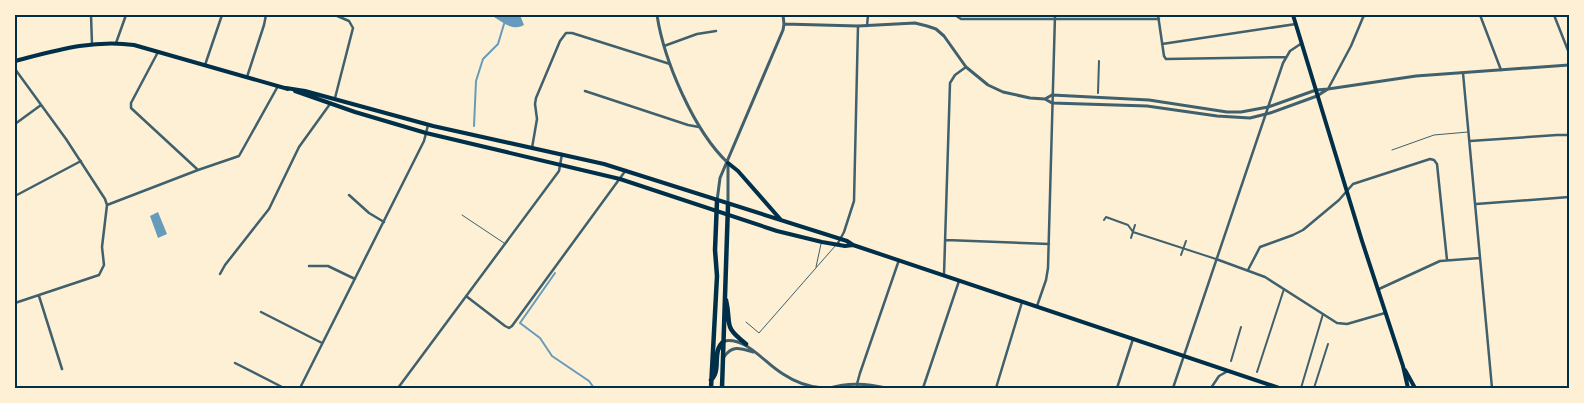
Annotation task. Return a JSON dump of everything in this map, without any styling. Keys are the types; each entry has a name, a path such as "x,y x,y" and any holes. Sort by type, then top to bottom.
{"main road":[{"path":"1293,15 1377,290 1403,366 1408,388"},
{"path":"15,61 92,44 116,43 134,45 247,78 305,91 428,125 626,170 728,205 841,239 853,245 1279,388"},
{"path":"286,88 330,104 426,133 620,179 728,216 822,242 837,245 853,245"},
{"path":"728,163 738,171 782,221"},
{"path":"711,383 717,276 715,250 717,201"},
{"path":"722,386 728,205"},
{"path":"725,294 729,328 734,335 746,344"},
{"path":"711,383 715,375 718,346 724,341"},
{"path":"1403,366 1415,388"}],"street":[{"path":"91,15 92,44"},
{"path":"116,43 126,15"},
{"path":"205,65 222,15"},
{"path":"247,78 266,15"},
{"path":"335,15 349,21 352,28 335,100"},
{"path":"657,15 670,64 699,127 715,150 728,163 728,205"},
{"path":"717,201 720,178 781,35 784,24 783,15"},
{"path":"868,15 868,26"},
{"path":"955,15 961,20 1055,17 1158,17 1164,56 1168,60 1286,57"},
{"path":"784,24 868,26 915,23 932,27 944,36 966,67 995,89 1022,97 1045,99 1052,103 1147,106 1236,118 1250,118 1265,115 1318,96 1328,89 1348,52 1364,15 1372,15"},
{"path":"1480,15 1501,70"},
{"path":"1554,15 1569,53"},
{"path":"1037,306 1048,274 1055,17"},
{"path":"1162,44 1296,24"},
{"path":"837,245 841,239 854,201 858,26"},
{"path":"664,46 697,34 716,31"},
{"path":"532,148 536,126 536,98 560,41 566,33 573,33 670,64"},
{"path":"1173,388 1286,57 1295,46 1302,43"},
{"path":"158,52 131,103 131,108 198,170"},
{"path":"1098,93 1099,61"},
{"path":"1045,99 1052,95 1149,100 1227,112 1241,112 1268,107 1316,90 1416,76 1569,65"},
{"path":"944,275 950,84 955,75 966,67"},
{"path":"15,69 81,161 103,194 107,206 102,240 104,262 102,272 93,278 15,303"},
{"path":"1463,73 1492,388"},
{"path":"107,206 239,156 278,86"},
{"path":"585,91 699,127"},
{"path":"220,274 225,264 269,209 299,146 330,104"},
{"path":"15,124 41,105"},
{"path":"300,388 424,141 428,125"},
{"path":"1470,141 1569,135"},
{"path":"398,388 559,171 562,154"},
{"path":"1248,270 1260,247 1303,230 1327,211 1353,184 1427,159 1434,160 1437,164 1447,260"},
{"path":"15,196 81,161"},
{"path":"466,296 505,326 509,328 512,326 626,170"},
{"path":"349,195 368,213 384,222"},
{"path":"1475,204 1569,197"},
{"path":"1104,220 1106,217 1128,224 1133,232 1265,277 1342,324 1354,323 1385,313"},
{"path":"1131,238 1135,225"},
{"path":"946,240 1049,244"},
{"path":"1182,255 1186,241"},
{"path":"1377,290 1440,261 1480,258"},
{"path":"858,386 899,260"},
{"path":"309,266 328,266 355,279"},
{"path":"923,388 960,280"},
{"path":"1257,372 1284,288"},
{"path":"39,296 62,369"},
{"path":"996,388 1022,302"},
{"path":"261,312 322,343"},
{"path":"1301,388 1323,314"},
{"path":"1231,361 1241,327"},
{"path":"1117,388 1133,339"},
{"path":"724,341 734,340 746,344 753,352 779,372 795,381 823,388"},
{"path":"1314,388 1328,344"},
{"path":"723,358 729,351 737,347 753,352"},
{"path":"235,363 284,388"},
{"path":"1211,388 1219,376 1228,371"},
{"path":"830,388 843,384 886,388"}],"lane":[{"path":"1392,150 1434,135 1469,132"},
{"path":"462,215 505,243"},
{"path":"816,268 822,242"},
{"path":"746,322 758,332 837,245"}],"water":[{"path":"491,15 520,15 524,25 520,27 511,26"},
{"path":"158,212 167,234 158,238 150,216"}],"waterway":[{"path":"474,126 476,81 483,59 498,44 504,24"},
{"path":"555,273 520,323 540,338 552,356 589,381 594,388"}]}
